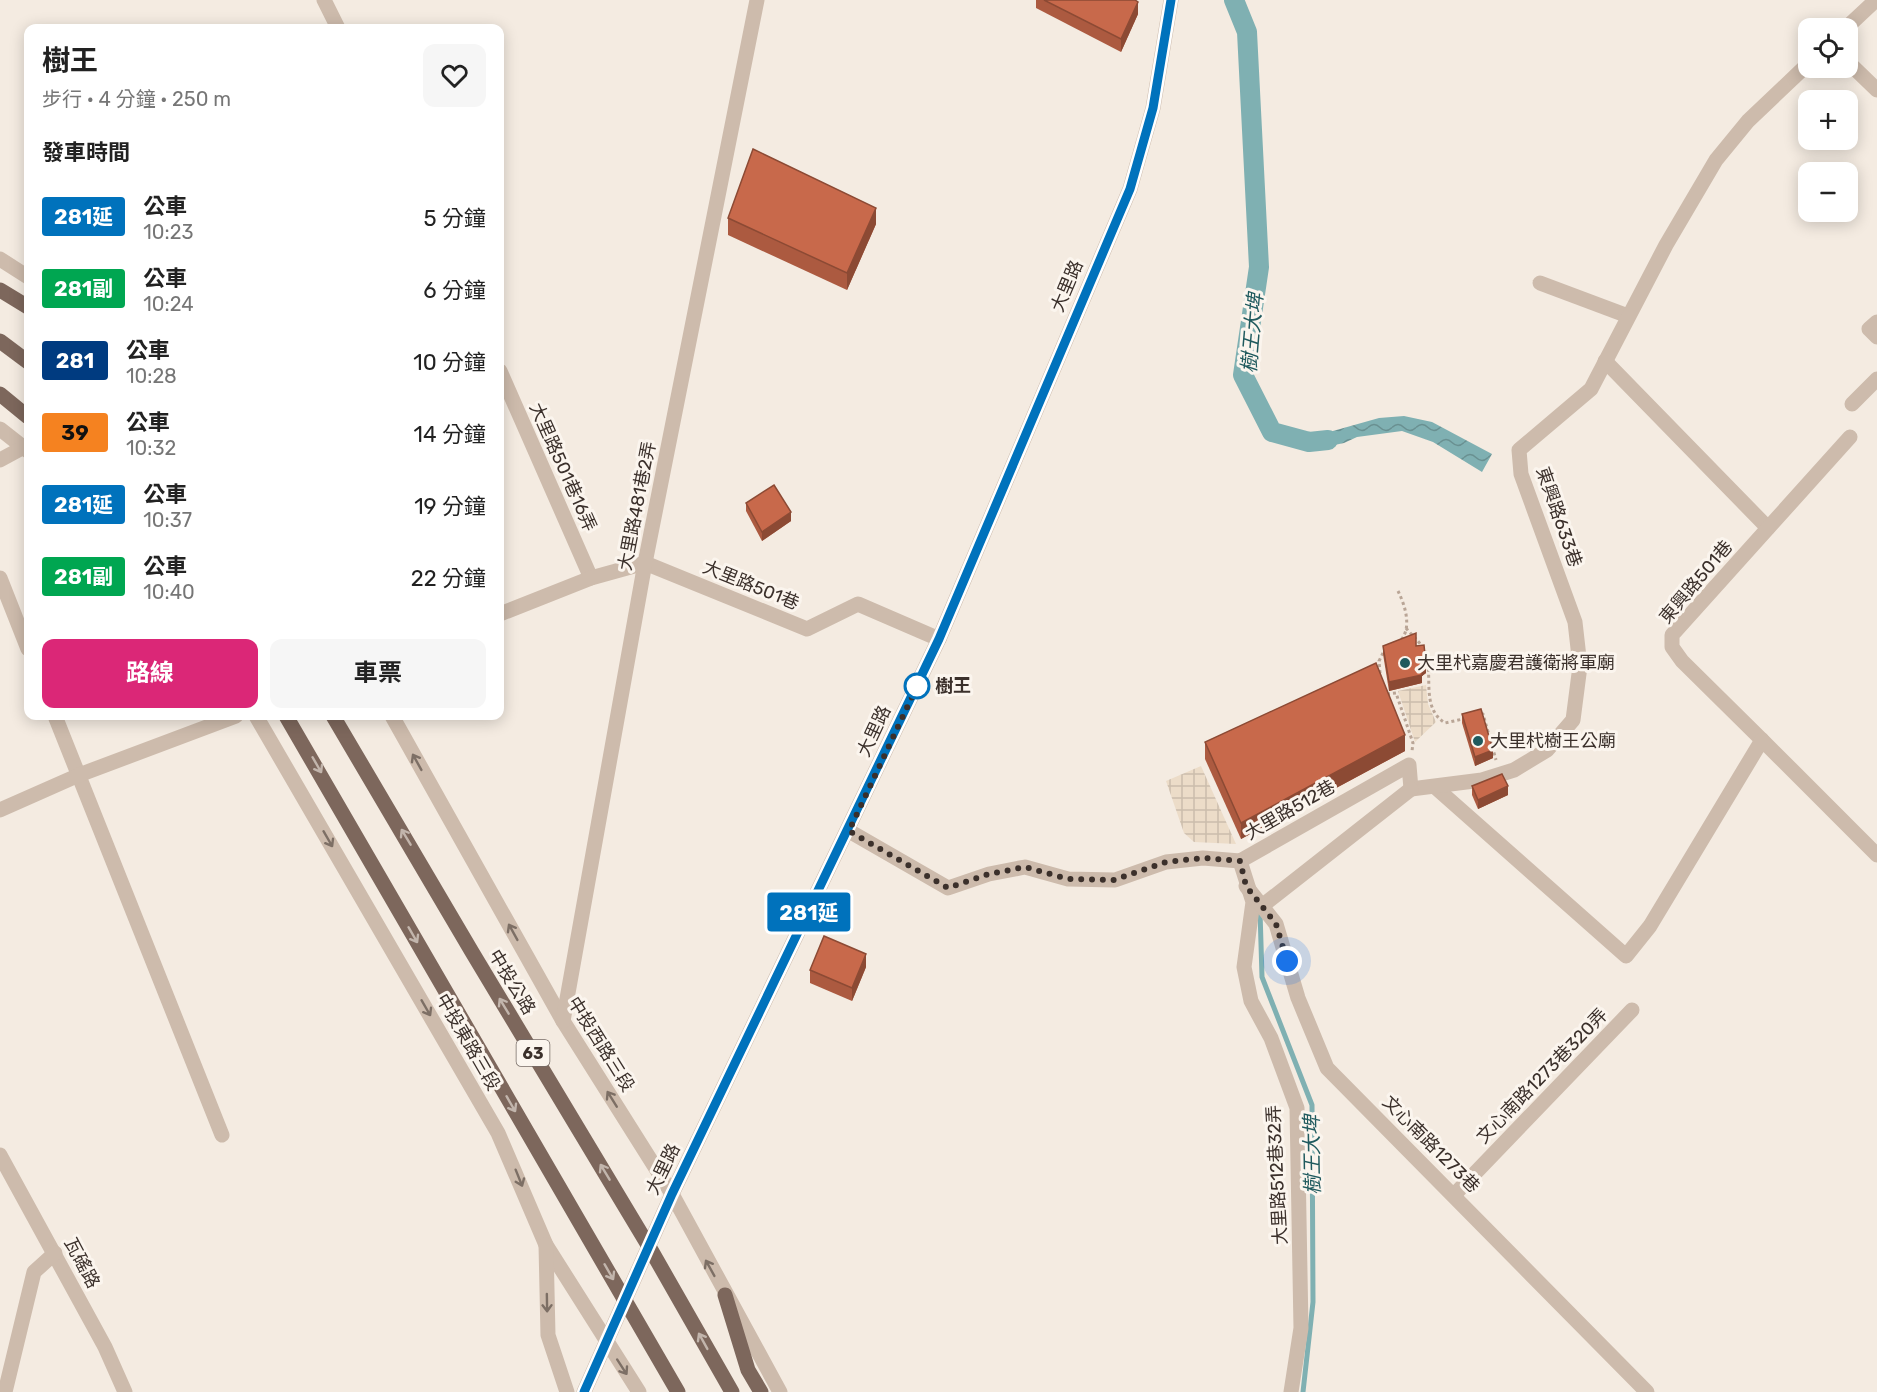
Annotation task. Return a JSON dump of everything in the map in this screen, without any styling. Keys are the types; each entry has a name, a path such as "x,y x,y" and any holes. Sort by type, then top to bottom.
{"main road":[{"path":"0,290 24,305"},
{"path":"0,342 24,359"},
{"path":"0,394 24,414"},
{"name":"63","path":"288,720 678,1392"},
{"name":"中投公路","path":"335,720 651,1250 732,1392"},
{"path":"725,1295 748,1370 761,1392"}],"street":[{"path":"324,0 336,24"},
{"name":"大里路481巷2弄","path":"563,1021 645,563 757,0"},
{"name":"大里路","path":"584,1392 672,1194 849,831 939,639 1130,189 1153,108 1171,0"},
{"path":"1857,18 1876,0"},
{"path":"1858,72 1877,90"},
{"name":"東興路633巷","path":"1411,789 1435,787 1514,770 1547,750 1573,720 1580,666 1575,621 1521,474 1519,450 1591,389 1666,245 1716,160 1748,121 1798,73"},
{"path":"0,259 24,274"},
{"path":"1540,284 1628,316"},
{"path":"1877,322 1869,329 1877,337"},
{"path":"1605,361 1768,528"},
{"path":"1852,404 1877,379"},
{"name":"大里路501巷16弄","path":"504,380 591,578"},
{"path":"0,429 24,447"},
{"name":"東興路501巷","path":"1762,740 1682,661 1672,647 1672,635 1850,437"},
{"path":"0,460 24,450"},
{"path":"504,613 591,578 645,563"},
{"name":"大里路501巷","path":"645,563 807,629 858,603 939,639"},
{"path":"0,578 24,639"},
{"path":"57,720 222,1135"},
{"path":"0,810 79,775 225,720"},
{"name":"中投東路三段","path":"258,720 498,1133 546,1245 639,1392"},
{"name":"中投西路三段","path":"394,720 563,1021 672,1194 725,1295 780,1392"},
{"path":"1435,787 1626,956 1650,927 1762,740 1877,855"},
{"path":"1262,906 1411,789 1409,765"},
{"name":"大里路512巷","path":"849,831 948,888 989,874 1025,867 1068,879 1114,880 1166,862 1203,858 1240,861 1409,765"},
{"name":"大里路512巷32弄","path":"1240,861 1253,902 1244,967 1251,1001 1271,1038 1297,1108 1301,1328 1291,1392"},
{"name":"文心南路1273巷","path":"1247,887 1276,924 1298,998 1327,1068 1455,1194 1647,1392"},
{"name":"文心南路1273巷320弄","path":"1455,1194 1632,1010"},
{"name":"瓦磘路","path":"0,1155 105,1347 125,1392"},
{"path":"546,1245 548,1335 567,1392"},
{"path":"5,1392 34,1272 55,1253"}],"path":[{"path":"1394,644 1404,637 1406,628 1404,602 1398,591"},
{"path":"1406,628 1425,652 1430,666 1430,702 1437,718 1445,723 1469,717"},
{"path":"1382,681 1379,661 1387,646"},
{"path":"1385,688 1387,695 1396,693 1413,742 1409,765"},
{"path":"1478,715 1483,714 1495,753 1498,775"}],"shaded area":[{"path":"1426,685 1428,704 1436,722 1415,742 1398,691"},
{"path":"1201,766 1236,844 1194,842 1184,833 1166,781"}],"water":[{"path":"1404,416 1432,422 1492,454 1482,472 1433,442 1402,431 1357,437 1344,443 1311,450 1301,440 1379,418"}],"building":[{"path":"1044,0 1135,0 1138,2 1121,39"},
{"path":"753,149 876,208 847,273 728,218"},
{"path":"774,485 791,512 762,532 746,503"},
{"name":"大里杙嘉慶君護衛將軍廟","path":"1416,633 1416,646 1424,645 1426,664 1422,668 1422,675 1389,682 1383,646"},
{"path":"1376,663 1405,735 1241,823 1205,742"},
{"name":"大里杙樹王公廟","path":"1481,709 1493,750 1475,757 1462,714"},
{"path":"1502,774 1508,786 1478,800 1472,786"},
{"path":"824,936 866,954 852,988 810,970"}],"waterway":[{"name":"樹王大埤","path":"1234,0 1247,32 1259,267 1243,375 1272,432 1309,442 1328,440"},
{"name":"樹王大埤","path":"1260,911 1262,977 1312,1105 1313,1302 1303,1392"}],"bus line":[{"name":"281延","path":"584,1392 672,1194 849,831 939,639 1130,189 1153,108 1171,0"}],"place":[{"name":"大里杙嘉慶君護衛將軍廟","path":"1405,663"},
{"name":"樹王","path":"917,686"},
{"name":"大里杙樹王公廟","path":"1478,741"}],"route":[{"path":"917,686 919,682 849,831 948,888 989,874 1025,867 1068,879 1114,880 1166,862 1203,858 1240,861 1246,886 1276,924 1287,961"}]}
